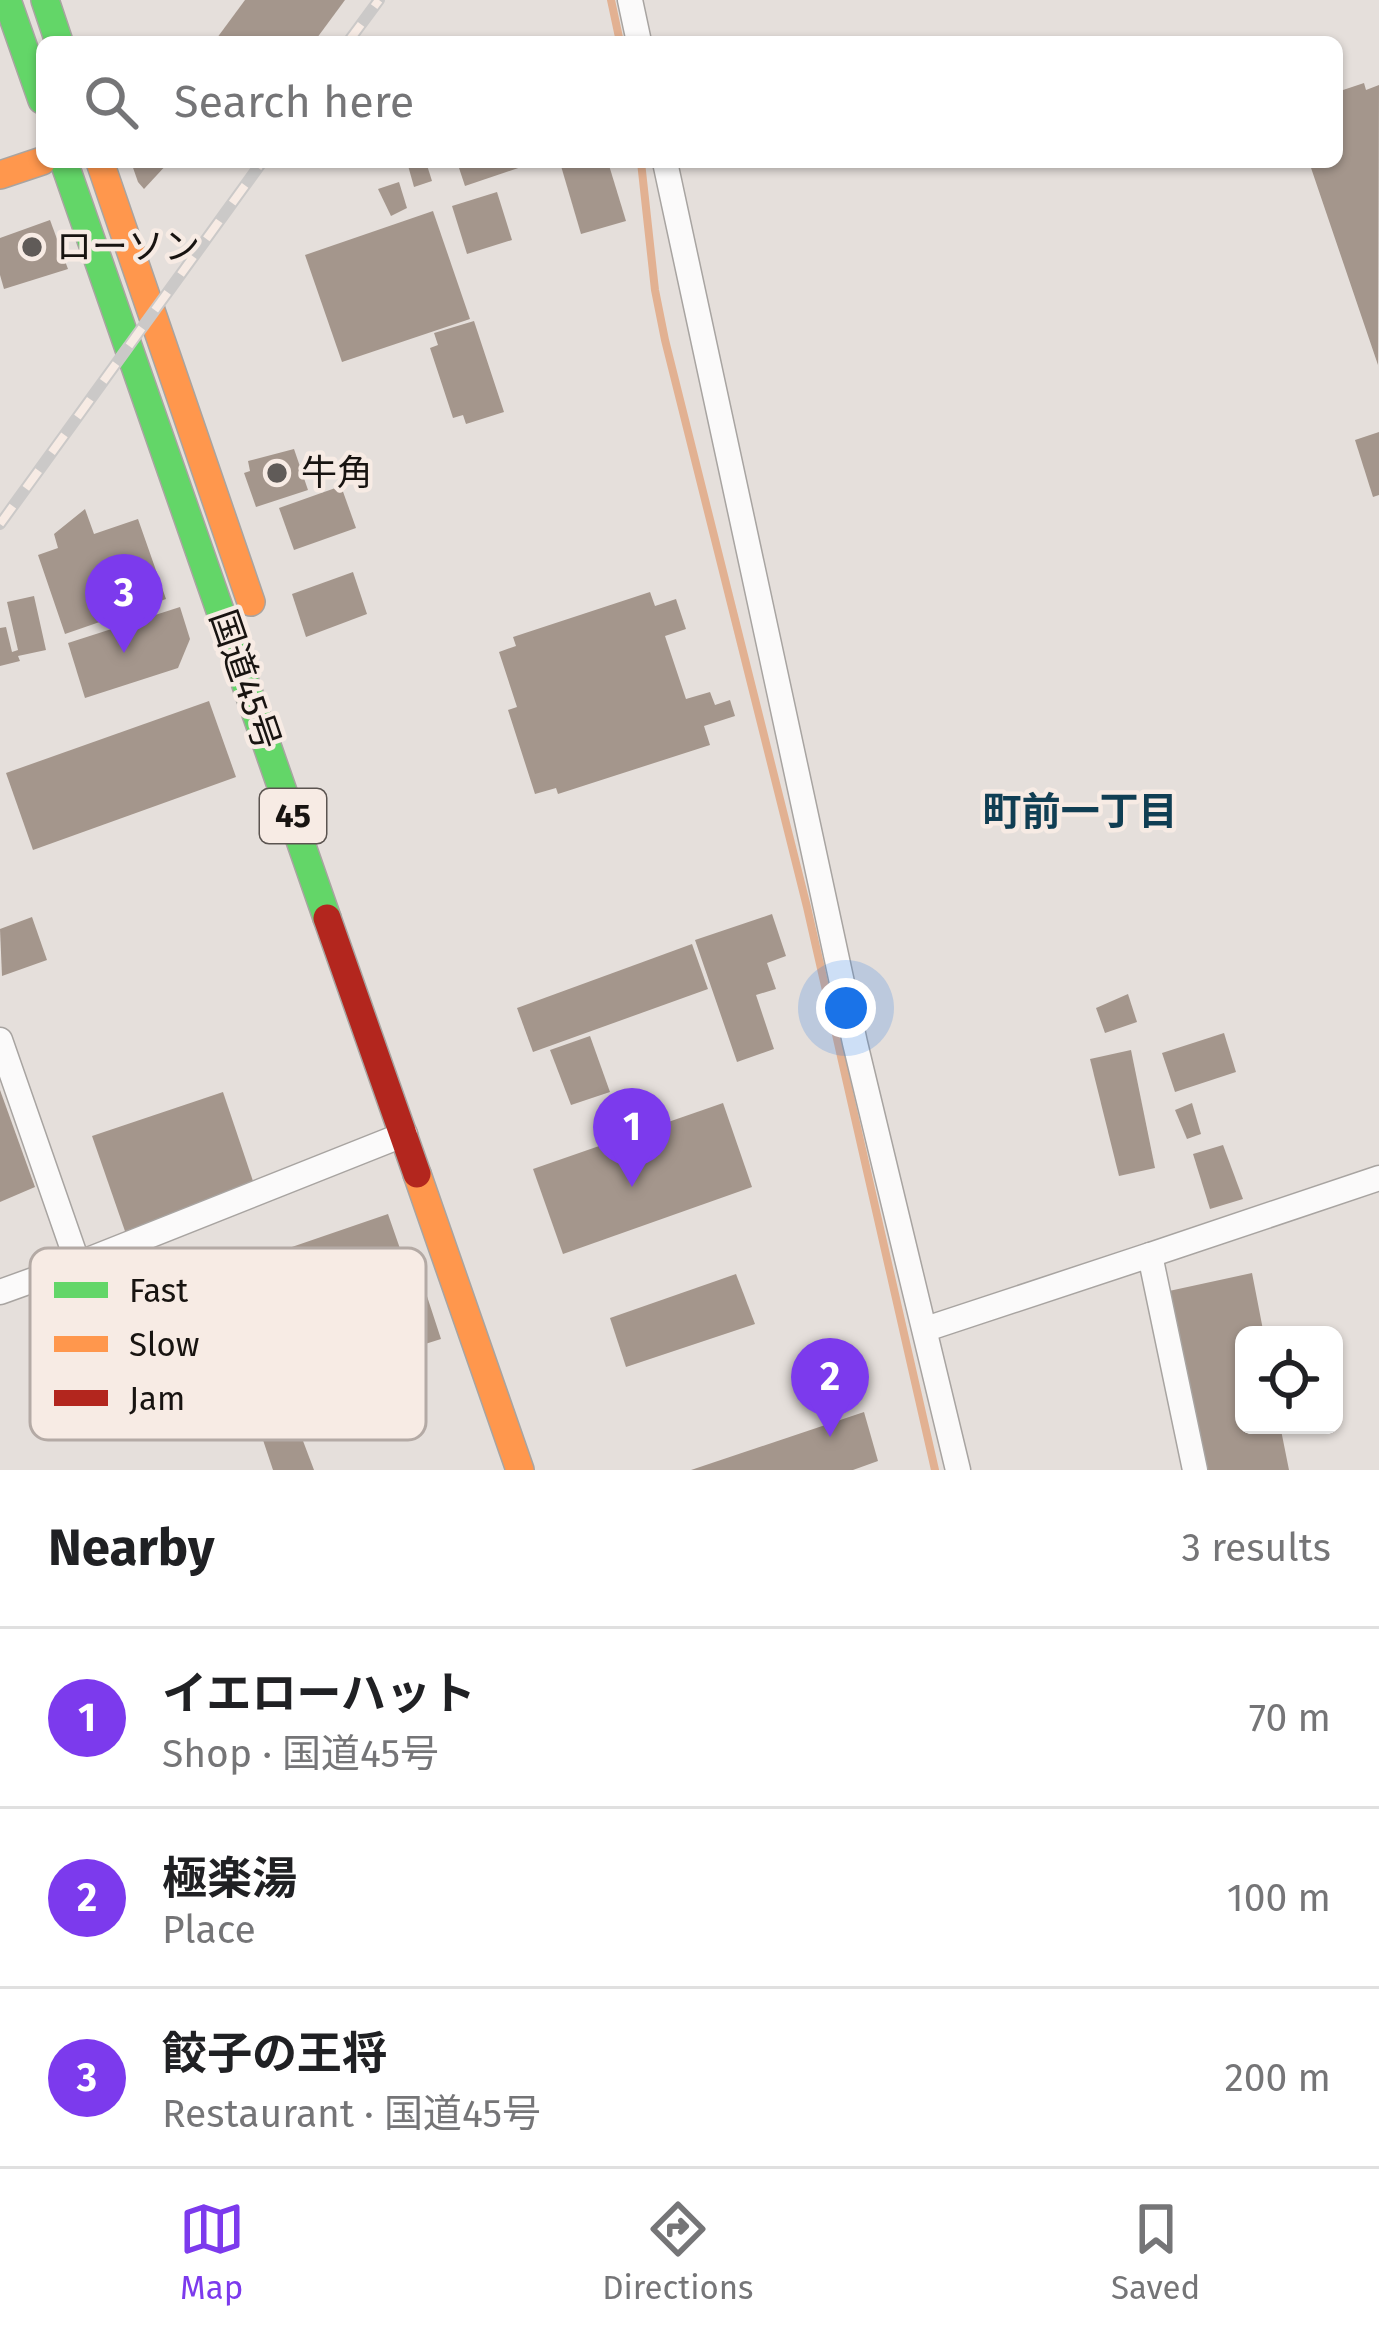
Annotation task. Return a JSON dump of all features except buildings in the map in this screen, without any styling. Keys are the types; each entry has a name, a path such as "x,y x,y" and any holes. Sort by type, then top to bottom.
{"main road":[{"path":"7,0 36,83"},
{"path":"44,0 57,36"},
{"path":"0,175 36,163"},
{"name":"国道45号","path":"66,168 520,1470"},
{"name":"国道45号","path":"102,168 262,637"}],"street":[{"path":"630,0 638,36"},
{"path":"666,168 855,1043 958,1470"},
{"path":"0,1040 72,1248"},
{"path":"118,1248 405,1134"},
{"path":"926,1329 1379,1178"},
{"path":"1150,1255 1195,1470"},
{"path":"0,1292 30,1281"}],"waterway":[{"path":"611,0 619,36"},
{"path":"642,168 665,340 807,907 935,1470"}],"railway":[{"path":"352,36 379,0"},
{"path":"0,524 258,168"}],"traffic: fast":[{"path":"7,0 36,83"},
{"path":"45,0 57,36"},
{"path":"66,168 327,918"}],"traffic: slow":[{"path":"0,175 36,163"},
{"path":"102,168 251,602"},
{"path":"417,1174 520,1470"}],"traffic: jam":[{"path":"327,918 417,1174"}],"place":[{"name":"ローソン","path":"32,247"},
{"name":"牛角","path":"277,473"},
{"name":"餃子の王将","path":"124,653"},
{"name":"イエローハット","path":"632,1187"},
{"name":"極楽湯","path":"830,1437"}],"district":[{"name":"町前一丁目","path":"1080,812"}]}
